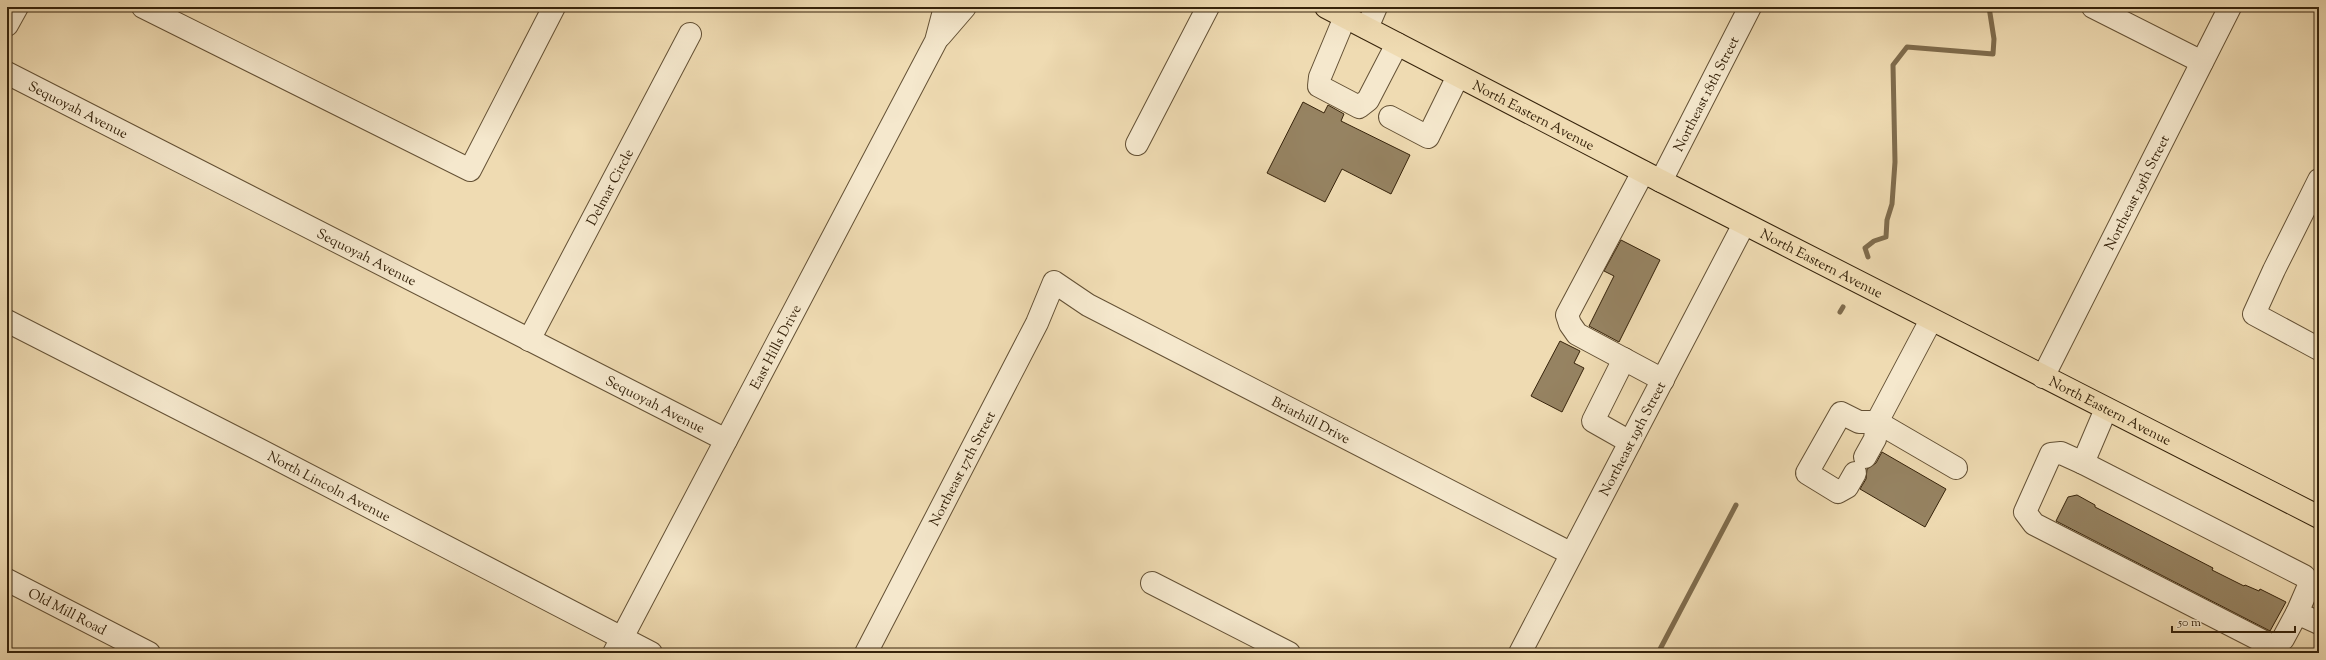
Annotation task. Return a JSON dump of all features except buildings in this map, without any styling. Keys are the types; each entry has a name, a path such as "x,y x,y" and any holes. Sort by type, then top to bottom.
{"main road":[{"name":"North Eastern Avenue","path":"1340,11 1397,44 1744,224 2319,517"}],"street":[{"path":"7,25 17,7"},
{"path":"143,7 470,170 554,7"},
{"name":"East Hills Drive","path":"936,41 945,7"},
{"name":"East Hills Drive","path":"618,646 936,41 965,7"},
{"path":"1138,144 1208,7"},
{"path":"1367,28 1376,7"},
{"name":"Northeast 18th Street","path":"1624,359 1577,334 1570,324 1567,315 1652,176 1750,7"},
{"path":"2093,7 2202,62"},
{"name":"Northeast 19th Street","path":"2043,377 2230,7"},
{"path":"1340,11 1320,77 1319,86 1359,107 1368,100 1397,44"},
{"name":"Delmar Circle","path":"529,340 690,34"},
{"name":"Sequoyah Avenue","path":"7,73 726,440"},
{"path":"1390,117 1428,137 1458,76"},
{"path":"2319,180 2274,270 2254,314 2319,349"},
{"name":"Northeast 19th Street","path":"1520,653 1570,553 1663,380 1744,224"},
{"name":"Briarhill Drive","path":"1054,282 1088,305 1570,553"},
{"name":"Northeast 17th Street","path":"866,653 1037,323 1054,282"},
{"path":"1931,320 1877,422 1875,439 1847,487 1838,492 1807,473 1841,413 1859,422 1877,422 1956,468"},
{"name":"North Lincoln Avenue","path":"7,321 263,451 618,646 651,653"},
{"path":"1630,442 1593,421 1624,359 1663,380"},
{"path":"2083,463 2106,409"},
{"path":"2061,453 2083,463 2304,576 2310,583 2283,639 2272,646 2034,524 2024,512 2051,454 2061,453"},
{"name":"Old Mill Road","path":"7,580 149,653"},
{"path":"1152,582 1290,653"},
{"path":"2296,613 2319,624"}],"waterway":[{"path":"1868,257 1865,248 1874,241 1886,237 1887,220 1892,204 1895,162 1893,65 1907,47 1993,54 1994,39 1989,7"},
{"path":"1840,312 1843,307"},
{"path":"1658,653 1736,505"}]}
